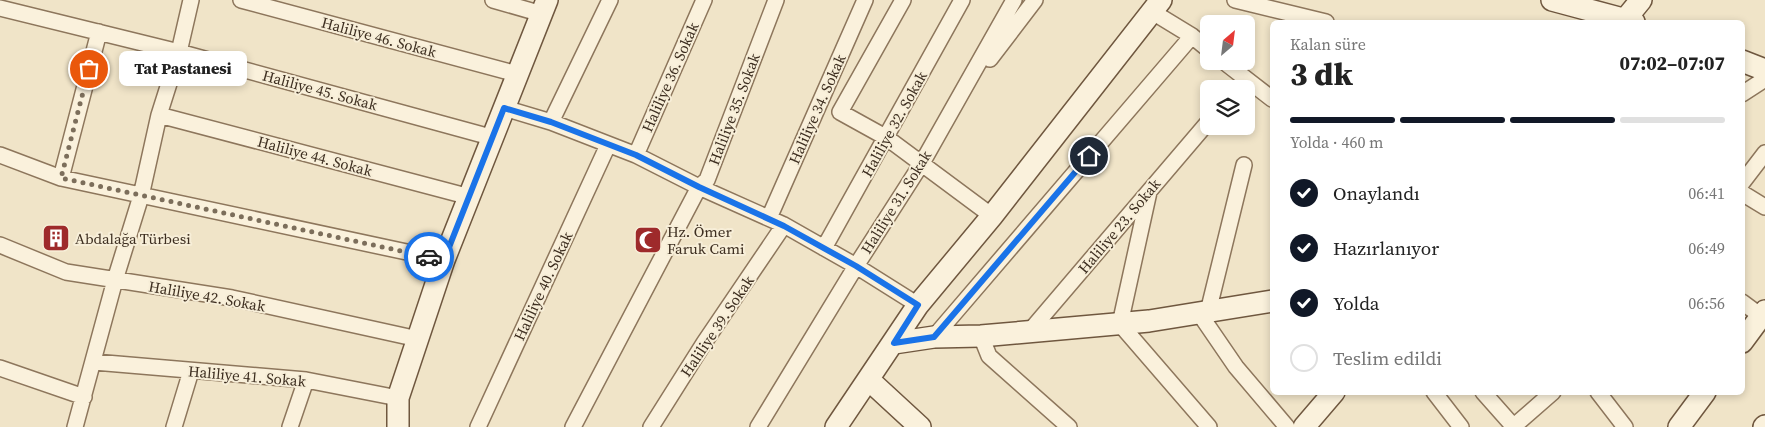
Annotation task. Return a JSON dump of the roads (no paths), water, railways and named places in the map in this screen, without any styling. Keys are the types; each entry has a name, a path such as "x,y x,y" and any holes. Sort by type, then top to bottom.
{"street":[{"path":"75,427 115,280 141,196 159,115 179,52 192,0"},
{"name":"Haliliye 46. Sokak","path":"241,0 517,74"},
{"path":"398,427 398,398 444,260 494,138 544,7 493,0"},
{"path":"551,122 610,0"},
{"name":"Haliliye 36. Sokak","path":"636,155 704,0"},
{"name":"Haliliye 35. Sokak","path":"573,427 699,187 707,180 776,0"},
{"name":"Haliliye 34. Sokak","path":"769,218 865,0"},
{"path":"840,112 903,0"},
{"name":"Haliliye 32. Sokak","path":"824,248 887,138 962,0"},
{"name":"Haliliye 31. Sokak","path":"758,427 856,266 922,163 1014,0"},
{"path":"956,102 1035,0"},
{"path":"1236,0 1318,20"},
{"path":"1552,0 1623,20"},
{"path":"1628,20 1640,0"},
{"path":"836,427 918,305 992,216 1156,5 1200,43"},
{"name":"Haliliye 45. Sokak","path":"0,8 179,52 494,138"},
{"path":"61,178 99,32"},
{"path":"934,337 1192,36"},
{"path":"1230,70 1238,80"},
{"path":"1745,88 1754,70"},
{"path":"1255,91 1270,98"},
{"path":"820,102 887,138 992,216"},
{"path":"504,108 551,122 636,155 699,187 769,218 856,266 918,305"},
{"name":"Haliliye 44. Sokak","path":"159,115 470,197"},
{"name":"Haliliye 23. Sokak","path":"1029,332 1200,132"},
{"name":"Haliliye 40. Sokak","path":"478,427 608,145"},
{"path":"1745,179 1765,153"},
{"path":"0,155 61,178 444,260"},
{"path":"1244,165 1203,312 1236,367 1287,427"},
{"path":"1120,324 1150,190"},
{"path":"1745,195 1765,207"},
{"name":"Haliliye 39. Sokak","path":"651,427 704,343 784,226"},
{"name":"Haliliye 42. Sokak","path":"0,245 66,272 232,298 418,340"},
{"path":"894,343 934,337 981,336 1120,324 1270,301"},
{"path":"1745,304 1764,316 1745,338"},
{"path":"1120,324 1209,427"},
{"path":"981,336 989,356 1069,427"},
{"name":"Haliliye 41. Sokak","path":"94,362 306,380 398,398"},
{"path":"0,368 84,397"},
{"path":"174,427 191,371"},
{"path":"290,427 306,380"},
{"path":"869,380 920,427"},
{"path":"1304,427 1331,395"},
{"path":"1436,395 1461,427"},
{"path":"1486,395 1514,427 1550,395"},
{"path":"1600,395 1625,427"},
{"path":"1679,427 1703,395"}],"place":[{"name":"Tat Pastanesi","path":"89,69"},
{"name":"Abdalağa Türbesi","path":"56,238"},
{"name":"Hz. Ömer Faruk Cami","path":"648,240"}]}
